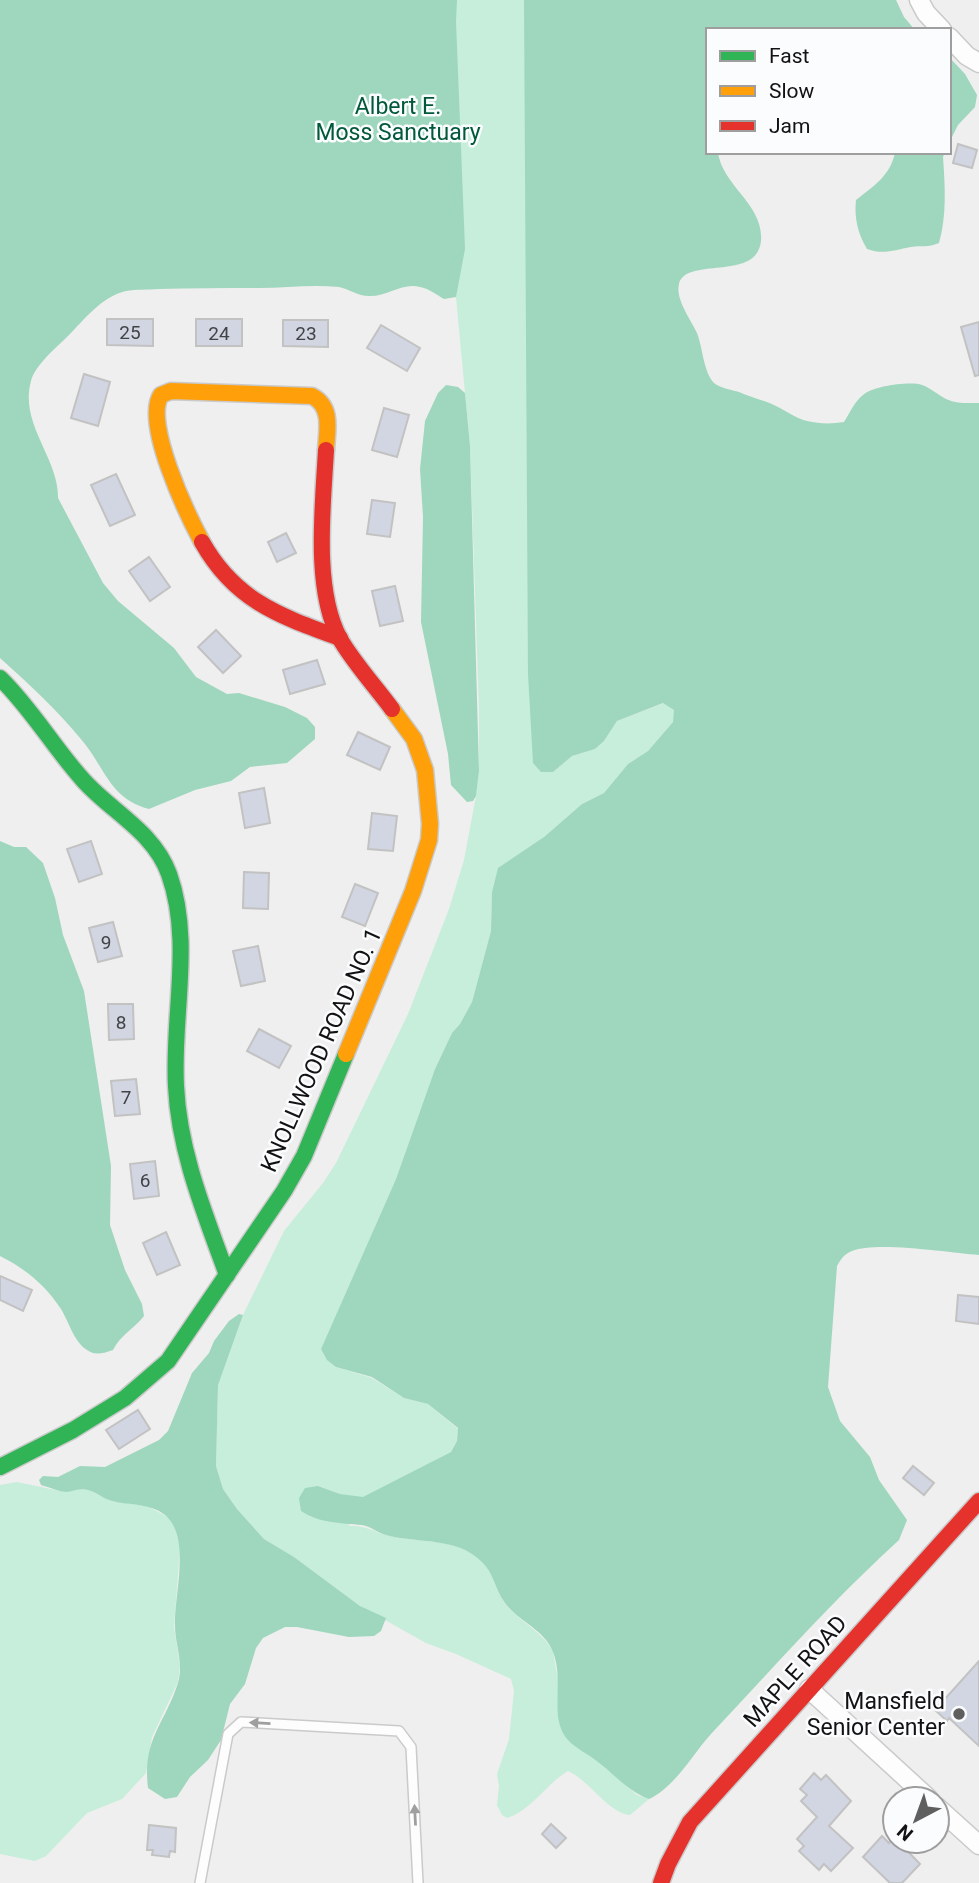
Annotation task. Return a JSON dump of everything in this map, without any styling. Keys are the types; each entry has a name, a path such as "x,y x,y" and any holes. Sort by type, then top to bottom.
{"street":[{"path":"919,0 926,13 940,28"},
{"path":"951,39 979,63"},
{"name":"KNOLLWOOD ROAD NO. 1","path":"0,1467 73,1430 146,1382 174,1352 227,1275 284,1191 304,1156 413,891 429,840 428,786 414,739 340,638 328,603 323,561 323,493 328,411 323,402 307,394 163,393 156,405 161,441 191,521 219,568 254,601 289,619 340,638"},
{"path":"0,678 99,797 134,825 150,842 170,874 180,941 176,1073 179,1115 192,1177 227,1275"},
{"name":"MAPLE ROAD","path":"661,1883 690,1822 979,1501"},
{"path":"809,1689 914,1785"},
{"path":"951,1820 979,1845"}],"lane":[{"path":"200,1883 228,1734 241,1722 399,1731 411,1746 418,1883"}],"green space":[{"name":"Albert E. Moss Sanctuary","path":"0,0 529,0 553,772 572,756 595,749 604,741 617,721 664,703 675,710 673,722 648,751 628,764 604,793 582,804 544,837 498,869 492,892 491,931 472,1002 452,1033 435,1069 396,1179 321,1349 336,1367 372,1378 404,1398 428,1404 458,1429 457,1441 451,1452 363,1498 318,1486 350,1526 365,1527 399,1538 438,1542 462,1548 484,1563 507,1606 543,1638 553,1651 568,1740 599,1762 637,1795 649,1799 630,1815 614,1809 568,1771 524,1809 507,1818 502,1815 497,1805 497,1774 509,1739 514,1691 511,1679 426,1643 360,1606 294,1557 264,1539 223,1489 216,1466 218,1384 243,1315 284,1231 336,1163 408,1014 449,909 464,860 479,771 479,709 470,446 456,297 464,239"},
{"name":"Albert E. Moss Sanctuary","path":"0,0 457,0 465,249 456,297 444,299 414,286 375,296 361,295 339,287 319,286 126,291 109,298 94,309 46,357 33,375 29,397 30,412 53,469 58,498 103,583 118,601 174,648 196,677 227,694 239,693 285,707 307,718 315,727 315,739 287,763 250,767 231,781 195,790 149,809 135,804 116,789 71,727 0,658"},
{"path":"524,0 896,0 904,17 913,28 706,28 706,154 718,154 727,175 756,216 761,241 757,253 747,261 694,271 684,276 678,290 684,309 697,333 705,366 714,383 770,403 803,420 821,423 844,422 863,395 875,389 901,384 922,385 954,402 979,403 979,1255 878,1247 852,1251 838,1263 828,1387 840,1421 870,1457 879,1480 907,1520 899,1540 780,1660 711,1734 675,1779 649,1799 629,1788 566,1738 558,1716 558,1676 553,1652 544,1638 505,1603 482,1562 461,1548 449,1544 398,1538 365,1526 315,1518 301,1511 299,1498 305,1488 318,1486 340,1494 363,1497 451,1452 457,1441 458,1428 428,1404 404,1398 372,1377 336,1367 327,1360 321,1349 396,1179 435,1069 452,1033 472,1002 491,931 492,892 498,868 544,837 582,804 604,793 628,764 648,751 673,722 674,710 663,703 617,721 604,741 595,749 572,756 553,772 541,772 533,763 528,674"},
{"path":"951,59 965,74 977,95 975,107 958,125 951,139"},
{"path":"894,154 944,154 944,211 939,243 879,252 867,249 856,219 856,200 886,174"},
{"path":"446,385 458,387 465,393 470,446 479,771 476,796 473,801 467,802 451,785 448,754 421,622 423,517 420,469 425,421 438,393"},
{"path":"0,841 14,847 26,847 43,863 55,898 63,935 84,991 111,1166 110,1225 125,1270 142,1304 144,1316 113,1350 103,1353 90,1352 82,1346 61,1309 42,1285 27,1272 0,1256"},
{"path":"239,1314 243,1315 218,1385 216,1466 223,1489 264,1539 294,1557 360,1606 386,1618 381,1631 374,1636 349,1637 285,1627 263,1638 256,1648 245,1684 230,1704 221,1740 177,1797 165,1799 148,1788 147,1771 151,1744 180,1676 175,1625 180,1563 176,1532 170,1520 153,1508 112,1501 88,1490 61,1491 41,1485 39,1480 43,1476 58,1477 80,1466 105,1467 159,1440 168,1431 192,1373 209,1353 214,1341 229,1321"},
{"path":"17,1482 65,1492 89,1490 111,1501 147,1506 168,1517 175,1526 180,1549 174,1627 180,1666 178,1682 152,1737 146,1773 122,1799 87,1813 46,1856 35,1861 0,1854 0,1485"}],"building":[{"path":"958,144 977,150 972,168 953,163"},
{"path":"107,319 153,319 153,346 107,345"},
{"path":"196,319 242,319 242,346 196,346"},
{"path":"283,320 328,320 328,347 283,346"},
{"path":"979,322 979,375 975,376 961,327"},
{"path":"381,325 420,348 407,371 367,348"},
{"path":"84,374 110,382 98,426 71,418"},
{"path":"384,408 409,415 397,457 372,450"},
{"path":"116,474 135,515 110,526 91,485"},
{"path":"372,500 395,503 390,537 367,534"},
{"path":"286,533 296,553 277,562 268,542"},
{"path":"149,557 170,587 150,601 129,571"},
{"path":"395,586 403,621 380,626 372,591"},
{"path":"216,630 241,656 223,673 198,647"},
{"path":"317,660 325,684 290,694 283,670"},
{"path":"358,732 390,747 380,770 347,755"},
{"path":"264,788 270,823 245,828 239,793"},
{"path":"372,813 397,816 393,851 368,849"},
{"path":"91,841 102,874 79,882 67,849"},
{"path":"244,872 269,873 268,909 243,908"},
{"path":"355,884 378,893 365,926 342,917"},
{"path":"113,922 122,956 98,962 89,928"},
{"path":"258,946 265,981 241,986 233,951"},
{"path":"108,1004 133,1004 134,1039 109,1040"},
{"path":"259,1029 291,1046 279,1068 247,1051"},
{"path":"136,1079 140,1114 115,1116 111,1081"},
{"path":"155,1161 159,1196 134,1199 130,1164"},
{"path":"166,1232 180,1265 157,1275 143,1243"},
{"path":"0,1276 32,1290 23,1311 0,1300"},
{"path":"958,1295 979,1297 979,1324 956,1321"},
{"path":"138,1410 150,1429 119,1449 106,1430"},
{"path":"913,1466 934,1483 924,1495 903,1478"},
{"name":"Mansfield Senior Center","path":"979,1661 979,1746 949,1718 947,1721 935,1710"},
{"path":"814,1773 821,1780 826,1775 851,1801 829,1826 853,1848 831,1871 824,1864 819,1870 799,1851 804,1846 797,1839 817,1817 801,1801 807,1795 800,1789"},
{"path":"551,1824 566,1838 556,1848 542,1834"},
{"path":"149,1825 176,1828 175,1852 170,1851 169,1857 152,1855 153,1850 147,1850"},
{"path":"881,1837 881,1855 911,1855 920,1864 902,1883 890,1883 863,1857"}],"traffic: fast":[{"path":"0,678 84,781 143,834 162,859 169,874 176,899 181,952 176,1060 178,1111 194,1182 227,1275"},
{"path":"0,1467 73,1430 125,1398 168,1361 284,1191 304,1156 346,1054"}],"traffic: slow":[{"path":"202,542 178,490 162,446 157,408 161,395 171,391 312,396 319,401 326,413 326,450"},
{"path":"346,1054 413,891 429,840 425,770 414,739 392,709"}],"traffic: jam":[{"path":"326,450 322,521 326,596 340,639 392,709"},
{"path":"202,542 215,562 244,593 279,614 340,638"},
{"path":"661,1883 690,1822 979,1501"}],"place":[{"name":"Mansfield Senior Center","path":"959,1714"}]}
